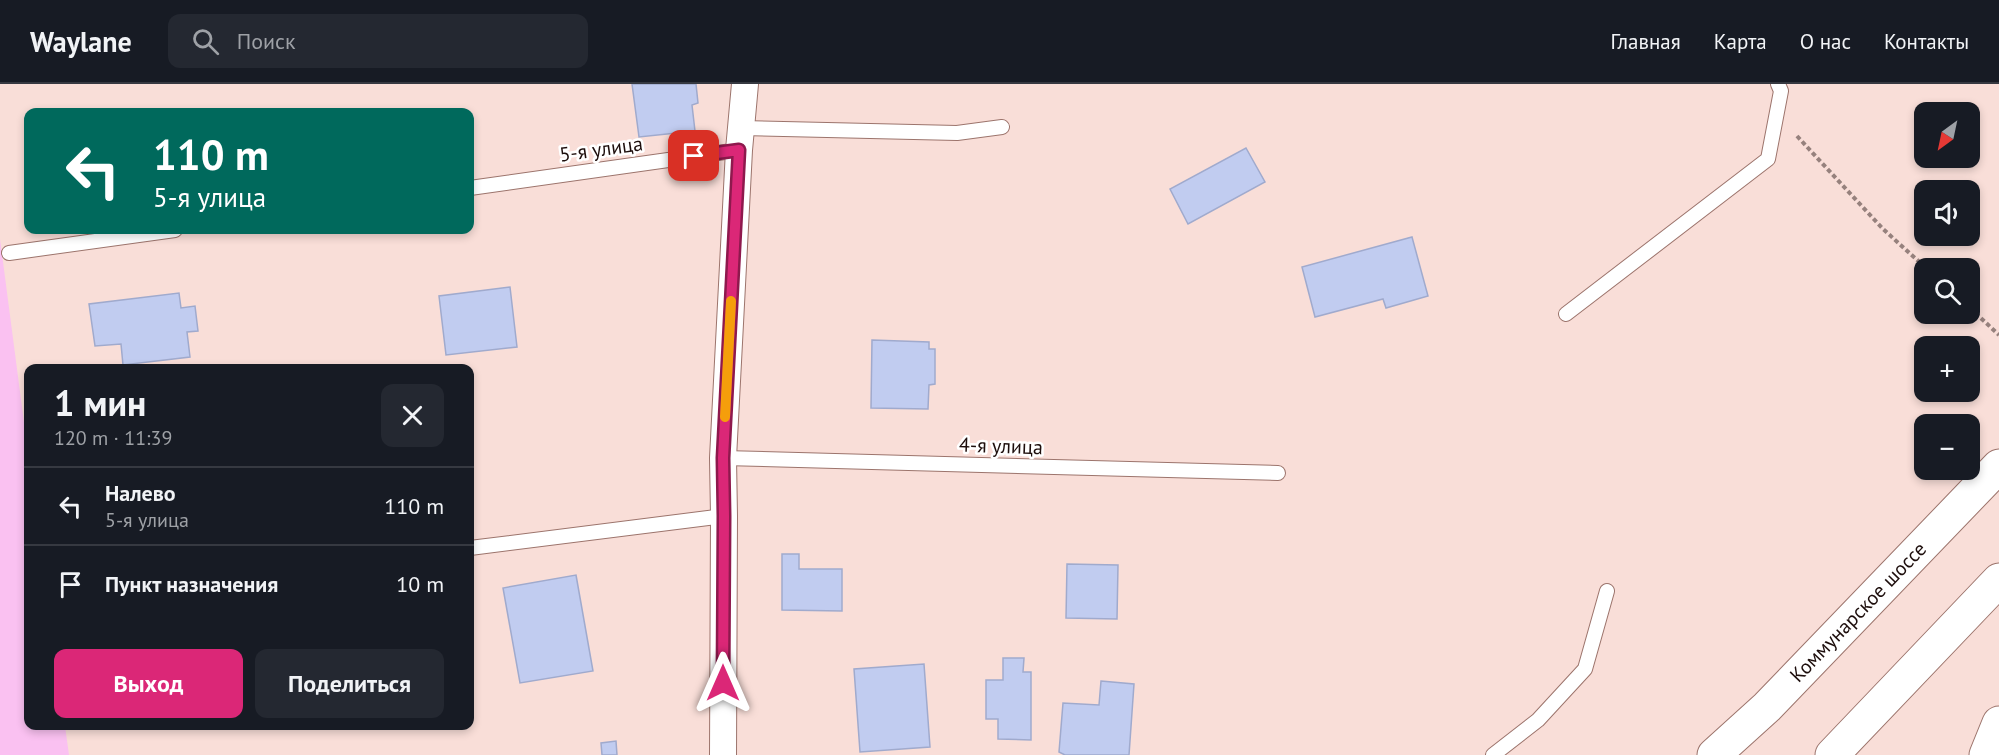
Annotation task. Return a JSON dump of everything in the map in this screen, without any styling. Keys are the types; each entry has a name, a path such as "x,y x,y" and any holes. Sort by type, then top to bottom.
{"main road":[{"name":"Коммунарское шоссе","path":"1714,755 1767,707 1999,465"},
{"path":"1832,755 1999,580"},
{"path":"1986,755 1999,723"}],"street":[{"path":"723,755 723,458 739,139 745,84"}],"lane":[{"path":"1566,314 1768,159 1781,91 1778,84"},
{"name":"5-я улица","path":"474,187 739,139 957,134 1002,127"},
{"path":"9,253 146,234"},
{"name":"4-я улица","path":"723,458 1278,473"},
{"path":"474,547 724,516"},
{"path":"1493,755 1538,720 1585,669 1607,591"}],"path":[{"path":"1777,114 1883,229 1915,258"},
{"path":"1980,317 1999,335"}],"shaded area":[{"path":"0,239 24,422 24,730 66,730 69,755 0,755"}],"building":[{"path":"632,84 696,84 698,103 692,105 695,131 639,137"},
{"path":"1246,148 1265,182 1188,224 1170,189"},
{"path":"1412,237 1428,296 1386,308 1383,299 1315,317 1302,267"},
{"path":"510,287 517,347 446,355 439,296"},
{"path":"179,293 181,308 195,306 198,331 187,332 190,357 123,364 121,344 95,346 89,304"},
{"path":"872,340 929,342 929,349 935,349 935,384 929,385 928,409 871,408"},
{"path":"782,554 799,554 799,569 842,569 842,611 782,610"},
{"path":"1067,564 1118,565 1117,619 1066,618"},
{"path":"576,575 593,671 520,683 503,588"},
{"path":"1003,658 1024,658 1023,672 1031,672 1031,740 998,739 998,719 986,719 986,680 1003,680"},
{"path":"924,664 930,747 860,752 854,669"},
{"path":"1101,681 1134,684 1129,755 1065,755 1059,752 1063,703 1099,705"},
{"path":"616,741 617,755 602,755 601,743"}],"slow traffic":[{"path":"725,417 731,301"}],"route":[{"path":"694,156 739,150 723,458 723,683"}]}
